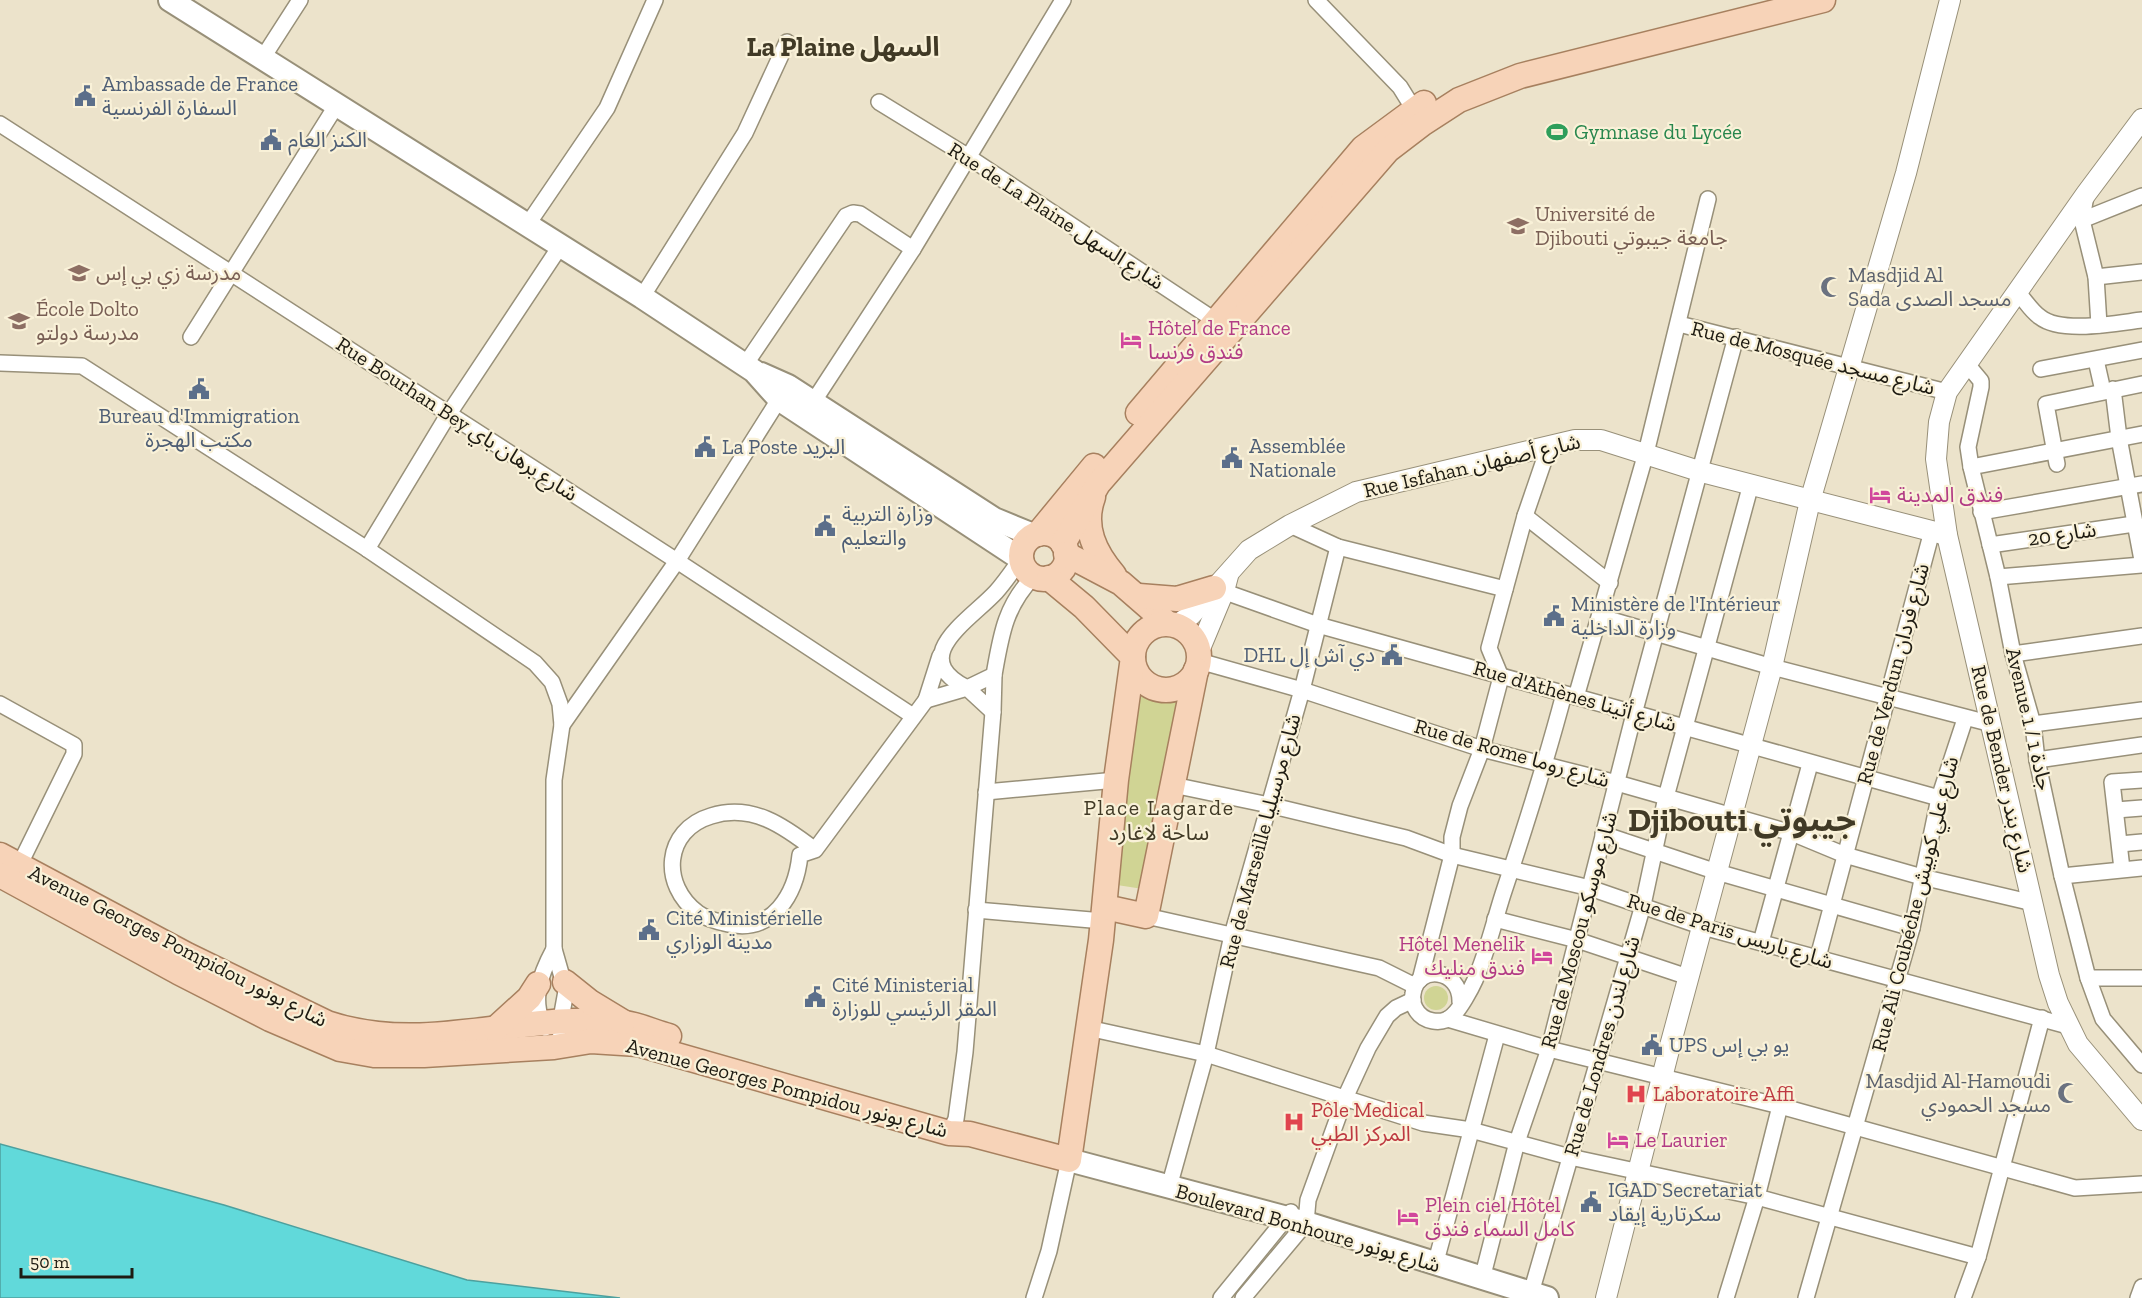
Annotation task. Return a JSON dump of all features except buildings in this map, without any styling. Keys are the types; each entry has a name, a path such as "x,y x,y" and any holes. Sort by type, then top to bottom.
{"main road":[{"path":"171,0 261,59 561,245 809,409 994,519 1036,534 1055,536 1065,549 1130,590 1172,624 1192,635 1198,661 1146,916 1104,914"},
{"path":"1035,571 1025,543 1036,534 1115,439 1225,326 1419,116 1462,85 1515,63 1767,0"},
{"path":"1419,116 1520,76 1823,0"},
{"path":"1035,571 1062,569 1065,549 1098,484 1225,326"},
{"path":"809,409 1084,607 1132,657 1140,678 1159,689 1181,686 1198,661"},
{"path":"1098,484 1089,507 1090,534 1103,562 1130,590 1177,599 1222,585"},
{"path":"958,1129 1069,1161 1104,914 1116,780 1132,657 1139,636 1156,624 1172,624"},
{"name":"Avenue Georges Pompidou شارع بونور","path":"8,869 178,972 270,1019 342,1039 374,1055 424,1055 554,1047 591,1041 638,1044 958,1129"},
{"path":"565,982 590,1002 625,1023"},
{"path":"495,1029 529,998 538,984"},
{"name":"Avenue Georges Pompidou شارع بونور","path":"342,1039 374,1036 418,1037 551,1023 625,1023 958,1129"},
{"name":"Boulevard Bonhoure شارع بونور","path":"1069,1161 1169,1187 1300,1213 1435,1265 1539,1295"}],"street":[{"path":"261,59 300,0"},
{"path":"528,224 607,108 655,0"},
{"path":"809,409 913,249 967,156 1064,0"},
{"path":"1316,0 1400,87 1419,116"},
{"path":"1606,1298 1688,977 1772,667 1809,501 1906,173 1950,0"},
{"path":"642,297 744,133 787,42"},
{"name":"Rue de La Plaine شارع السهل","path":"879,102 967,156 1225,326"},
{"path":"191,336 336,106"},
{"path":"1947,392 2086,194 2142,119"},
{"name":"Rue Bourhan Bey شارع برهان باي","path":"0,124 677,561 913,717"},
{"path":"2086,194 2082,220 2096,277 2099,325"},
{"path":"2082,220 2142,196"},
{"path":"1448,1019 1458,1009 1460,1002 1475,980 1545,766 1601,616 1646,453 1708,199"},
{"path":"749,368 846,216 853,213 860,214 913,249"},
{"path":"367,549 448,415 561,245"},
{"path":"2096,277 2142,272"},
{"path":"2018,293 2040,318 2050,323 2099,325 2142,320"},
{"name":"Rue de Mosquée شارع مسجد","path":"1679,324 1849,365 1947,392"},
{"name":"Rue de Moscou شارع موسكو","path":"1482,1279 1517,1142 1549,1049 1655,634 1702,472 1736,337"},
{"path":"2041,369 2142,350"},
{"path":"2096,360 2108,390 2119,438 2136,485 2134,524 2142,560"},
{"path":"0,363 82,366 367,549 535,663 552,682 560,704 562,725 554,780 554,949 565,982 565,1004 551,1023 554,1047"},
{"name":"Avenue 1 / جادة 1","path":"1966,363 1981,381 1982,387 1968,447 1971,467 1998,577 2013,654 2033,724 2037,760 2062,876 2088,978 2103,1019 2142,1065"},
{"path":"2055,459 2046,409 2049,401 2142,384"},
{"name":"Rue de Bender شارع بندر","path":"1947,392 1940,422 1936,459 1939,533 1992,724 2049,975 2068,1026 2078,1044 2142,1120"},
{"path":"562,725 677,561 784,393"},
{"path":"1971,467 2055,459 2119,438 2142,434"},
{"name":"Rue Isfahan شارع أصفهان","path":"1222,585 1249,550 1290,525 1356,492 1575,440 1601,440 1702,472 1939,533"},
{"path":"1549,446 1526,516 1489,648 1501,677 1482,748 1457,816 1452,837 1452,855 1416,988 1416,1010 1428,1020 1448,1019 1497,1035 1780,1106 1856,1129 2075,1188 2141,1181"},
{"name":"Rue de Londres شارع لندن","path":"1539,1295 1570,1157 1643,905 1666,797 1751,484"},
{"path":"1981,512 2136,485"},
{"path":"1526,516 1610,583"},
{"name":"شارع 20","path":"1990,545 2134,524"},
{"path":"1290,525 1338,546 1505,589"},
{"name":"Rue de Verdun شارع فردان","path":"1818,957 1864,777 1939,533"},
{"name":"Rue de Marseille شارع مرسيليا","path":"1169,1187 1206,1054 1232,935 1302,690 1338,546"},
{"path":"1998,577 2142,566"},
{"path":"814,850 778,823 747,813 721,813 705,818 678,837 672,854 673,876 682,895 699,913 739,926 758,924 777,913 790,895 798,876 800,855 814,850 926,700 942,650 963,623 995,593 1035,571"},
{"path":"958,1129 993,712 994,675 1009,610 1019,591 1035,571"},
{"path":"1172,624 1191,615 1222,585"},
{"path":"1198,661 1222,585"},
{"name":"Rue d'Athènes شارع أثينا","path":"1222,585 1318,625 1751,745 1810,764 1939,798"},
{"path":"995,593 1007,598 1009,610"},
{"path":"1601,616 1655,634 1772,667 1965,719 1992,724"},
{"path":"2013,654 2142,636"},
{"path":"942,650 943,670 953,680 968,688 993,712"},
{"name":"Rue de Rome شارع روما","path":"1198,661 1302,690 1482,748 1617,783 1792,833 1845,855 1922,877 2033,903"},
{"path":"926,700 968,688 994,675"},
{"path":"0,704 74,745 74,754 8,869"},
{"path":"2033,724 2142,710"},
{"name":"Rue Ali Coubéche شارع علي كوبيش","path":"1806,1298 1912,928 1939,798 1965,719"},
{"path":"2037,760 2142,745"},
{"path":"1761,942 1810,764"},
{"path":"986,792 1116,780"},
{"path":"2122,869 2112,782 2142,780"},
{"name":"Rue de Paris شارع باريس","path":"1173,785 1406,838 1452,855 1590,888 1703,927 2068,1026"},
{"path":"2116,810 2142,808"},
{"path":"1604,834 1653,853 1912,928"},
{"path":"2120,844 2142,842"},
{"path":"2062,876 2142,868"},
{"path":"976,910 1104,914"},
{"path":"1146,916 1379,968 1416,988"},
{"path":"1495,920 1576,940 1688,977"},
{"path":"551,1023 538,1013 538,984 554,949"},
{"path":"1243,1298 1300,1213 1345,1098 1373,1037 1387,1016 1434,973 1448,976 1458,987 1460,1002"},
{"path":"2088,978 2142,978"},
{"path":"1963,1298 1978,1257 2042,1018"},
{"path":"1088,1028 1206,1054 1423,1123 1471,1130 1570,1157 1757,1197 1978,1257"},
{"path":"1435,1265 1497,1035"},
{"path":"1726,1298 1757,1197 1780,1106"},
{"path":"1034,1298 1051,1241 1069,1161"},
{"path":"1221,1298 1300,1213"},
{"path":"2138,1298 2142,1287"}],"green space":[{"path":"1135,693 1158,703 1182,699 1143,889 1117,885"},
{"path":"1436,986 1444,990 1448,998 1444,1006 1436,1010 1428,1006 1424,998 1428,990"}],"water":[{"path":"0,1144 224,1205 467,1280 620,1298 0,1298"}],"place":[{"name":"Ambassade de France السفارة الفرنسية","path":"85,96"},
{"name":"Gymnase du Lycée","path":"1557,132"},
{"name":"الكنز العام","path":"271,140"},
{"name":"Université de Djibouti جامعة جيبوتي","path":"1518,226"},
{"name":"مدرسة زي بي إس","path":"79,273"},
{"name":"Masdjid Al Sada مسجد الصدى","path":"1831,287"},
{"name":"École Dolto مدرسة دولتو","path":"19,321"},
{"name":"Hôtel de France فندق فرنسا","path":"1131,340"},
{"name":"Bureau d'Immigration مكتب الهجرة","path":"199,389"},
{"name":"La Poste البريد","path":"705,447"},
{"name":"Assemblée Nationale","path":"1232,458"},
{"name":"فندق المدينة","path":"1880,495"},
{"name":"وزارة التربية والتعليم","path":"825,526"},
{"name":"Ministère de l'Intérieur وزارة الداخلية","path":"1554,616"},
{"name":"DHL دي آش إل","path":"1392,655"},
{"name":"Cité Ministérielle مدينة الوزاري","path":"649,930"},
{"name":"Hôtel Menelik فندق منليك","path":"1542,956"},
{"name":"Cité Ministerial المقر الرئيسي للوزارة","path":"815,997"},
{"name":"UPS يو بي إس","path":"1652,1045"},
{"name":"Masdjid Al-Hamoudi مسجد الحمودي","path":"2068,1093"},
{"name":"Laboratoire Affi","path":"1636,1094"},
{"name":"Pôle Medical المركز الطبي","path":"1294,1122"},
{"name":"Le Laurier","path":"1618,1140"},
{"name":"IGAD Secretariat سكرتارية إيقاد","path":"1591,1202"},
{"name":"Plein ciel Hôtel كامل السماء فندق","path":"1408,1217"}],"district":[{"name":"La Plaine السهل","path":"843,47"},
{"name":"Djibouti جيبوتي","path":"1742,819"},
{"name":"Place Lagarde ساحة لاغارد","path":"1159,820"}]}
